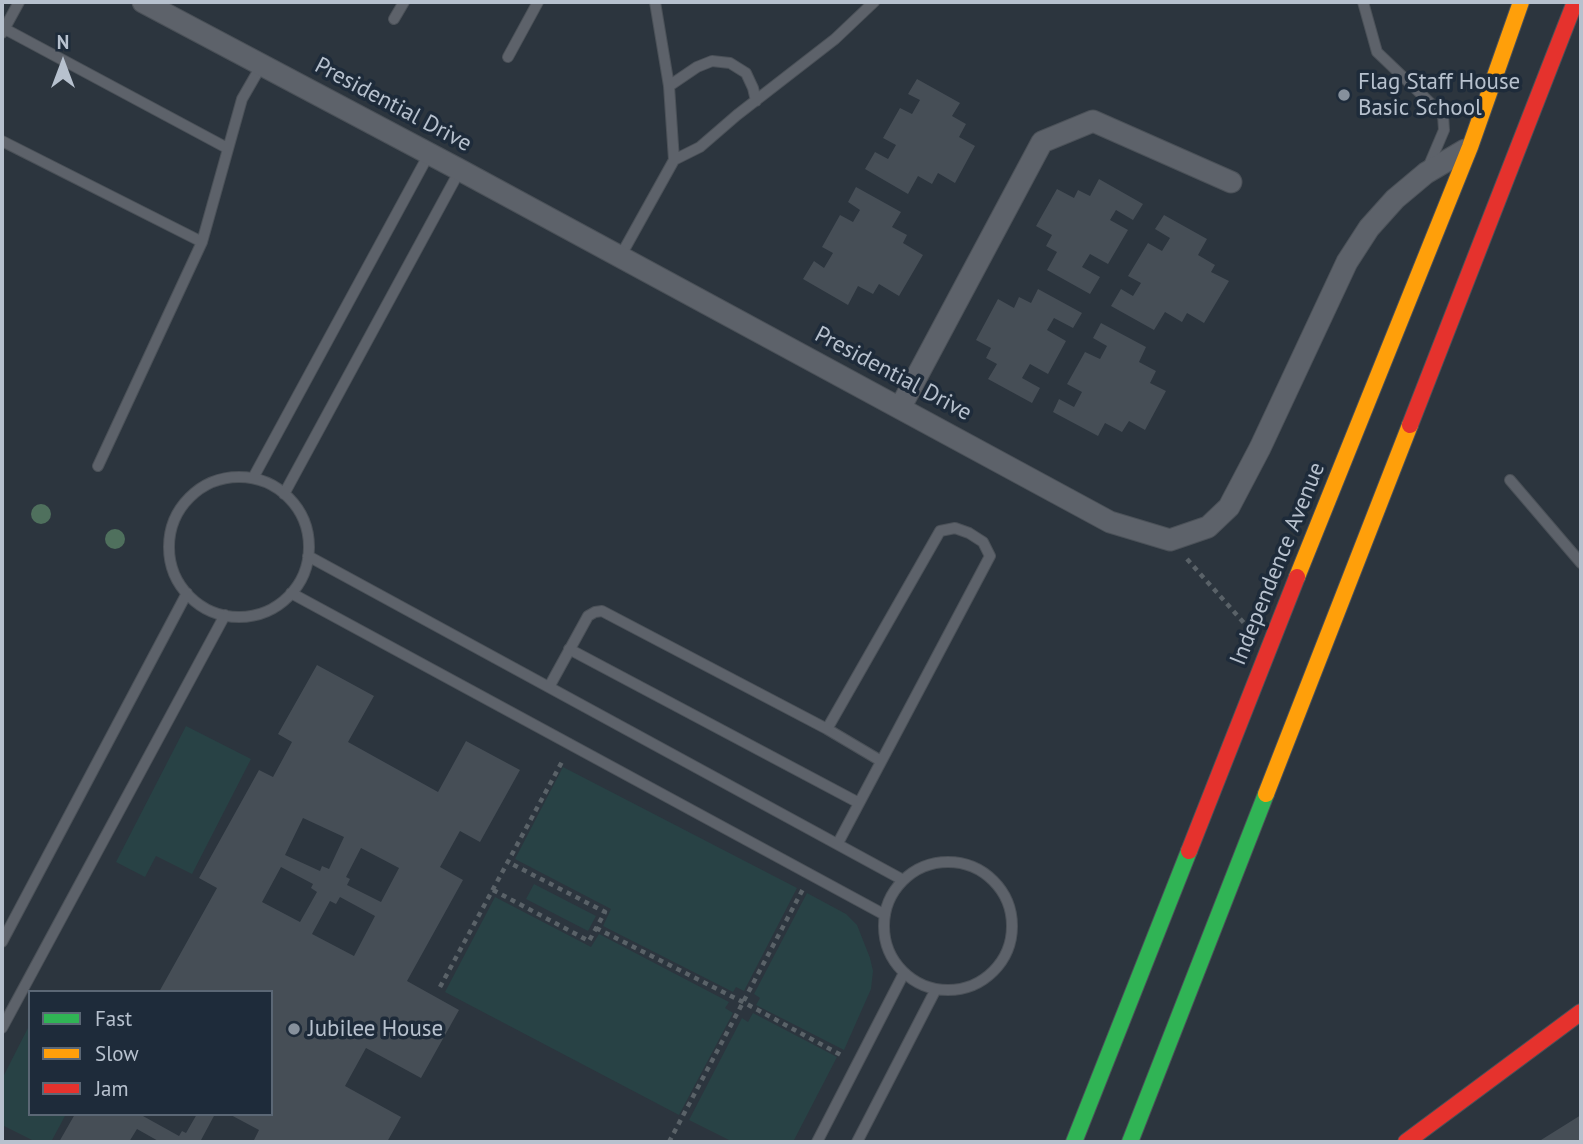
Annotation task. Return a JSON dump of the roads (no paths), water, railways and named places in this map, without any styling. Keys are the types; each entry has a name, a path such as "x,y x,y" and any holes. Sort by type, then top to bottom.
{"main road":[{"name":"Independence Avenue","path":"1074,1142 1470,147 1521,2"},
{"path":"1130,1142 1575,2"},
{"path":"1406,1142 1581,1012"}],"street":[{"name":"Presidential Drive","path":"144,2 1110,522 1170,540 1208,527 1228,507 1260,448 1347,262 1369,228 1395,199 1426,173"},
{"path":"900,408 1042,142 1093,121 1231,182"},
{"path":"1426,173 1470,147"}],"lane":[{"path":"19,2 3,31 227,148"},
{"path":"394,19 404,2"},
{"path":"509,57 538,2"},
{"path":"620,257 674,160 669,86 654,2"},
{"path":"674,160 700,147 835,39 874,2"},
{"path":"1363,2 1377,52 1443,115 1444,130 1426,173"},
{"path":"669,86 696,67 712,61 730,63 746,73 755,101"},
{"path":"98,466 202,242 242,99 261,66"},
{"path":"2,141 202,242"},
{"path":"253,478 429,154"},
{"path":"284,494 460,170"},
{"path":"237,477 253,478 270,484 284,494 296,506 305,522 309,539 305,570 291,593 280,603 261,613 240,616 225,615 198,603 187,593 172,566 169,550 173,527 182,506 193,494 214,482 237,477"},
{"path":"1510,480 1581,562"},
{"path":"827,729 940,531 955,528 970,533 983,542 990,556 838,843"},
{"path":"308,556 903,880"},
{"path":"2,942 187,593"},
{"path":"291,593 885,915"},
{"path":"549,687 588,616 602,611 827,729 881,761"},
{"path":"2,1027 225,615"},
{"path":"569,649 859,803"},
{"path":"952,862 977,869 997,885 1010,908 1012,920 1009,946 996,969 975,984 962,988 936,989 904,973 887,946 884,931 888,902 903,880 926,866 952,862"},
{"path":"817,1142 904,973"},
{"path":"857,1142 936,989"}],"place":[{"name":"Flag Staff House Basic School","path":"1344,95"},
{"name":"Jubilee House","path":"294,1029"}]}
